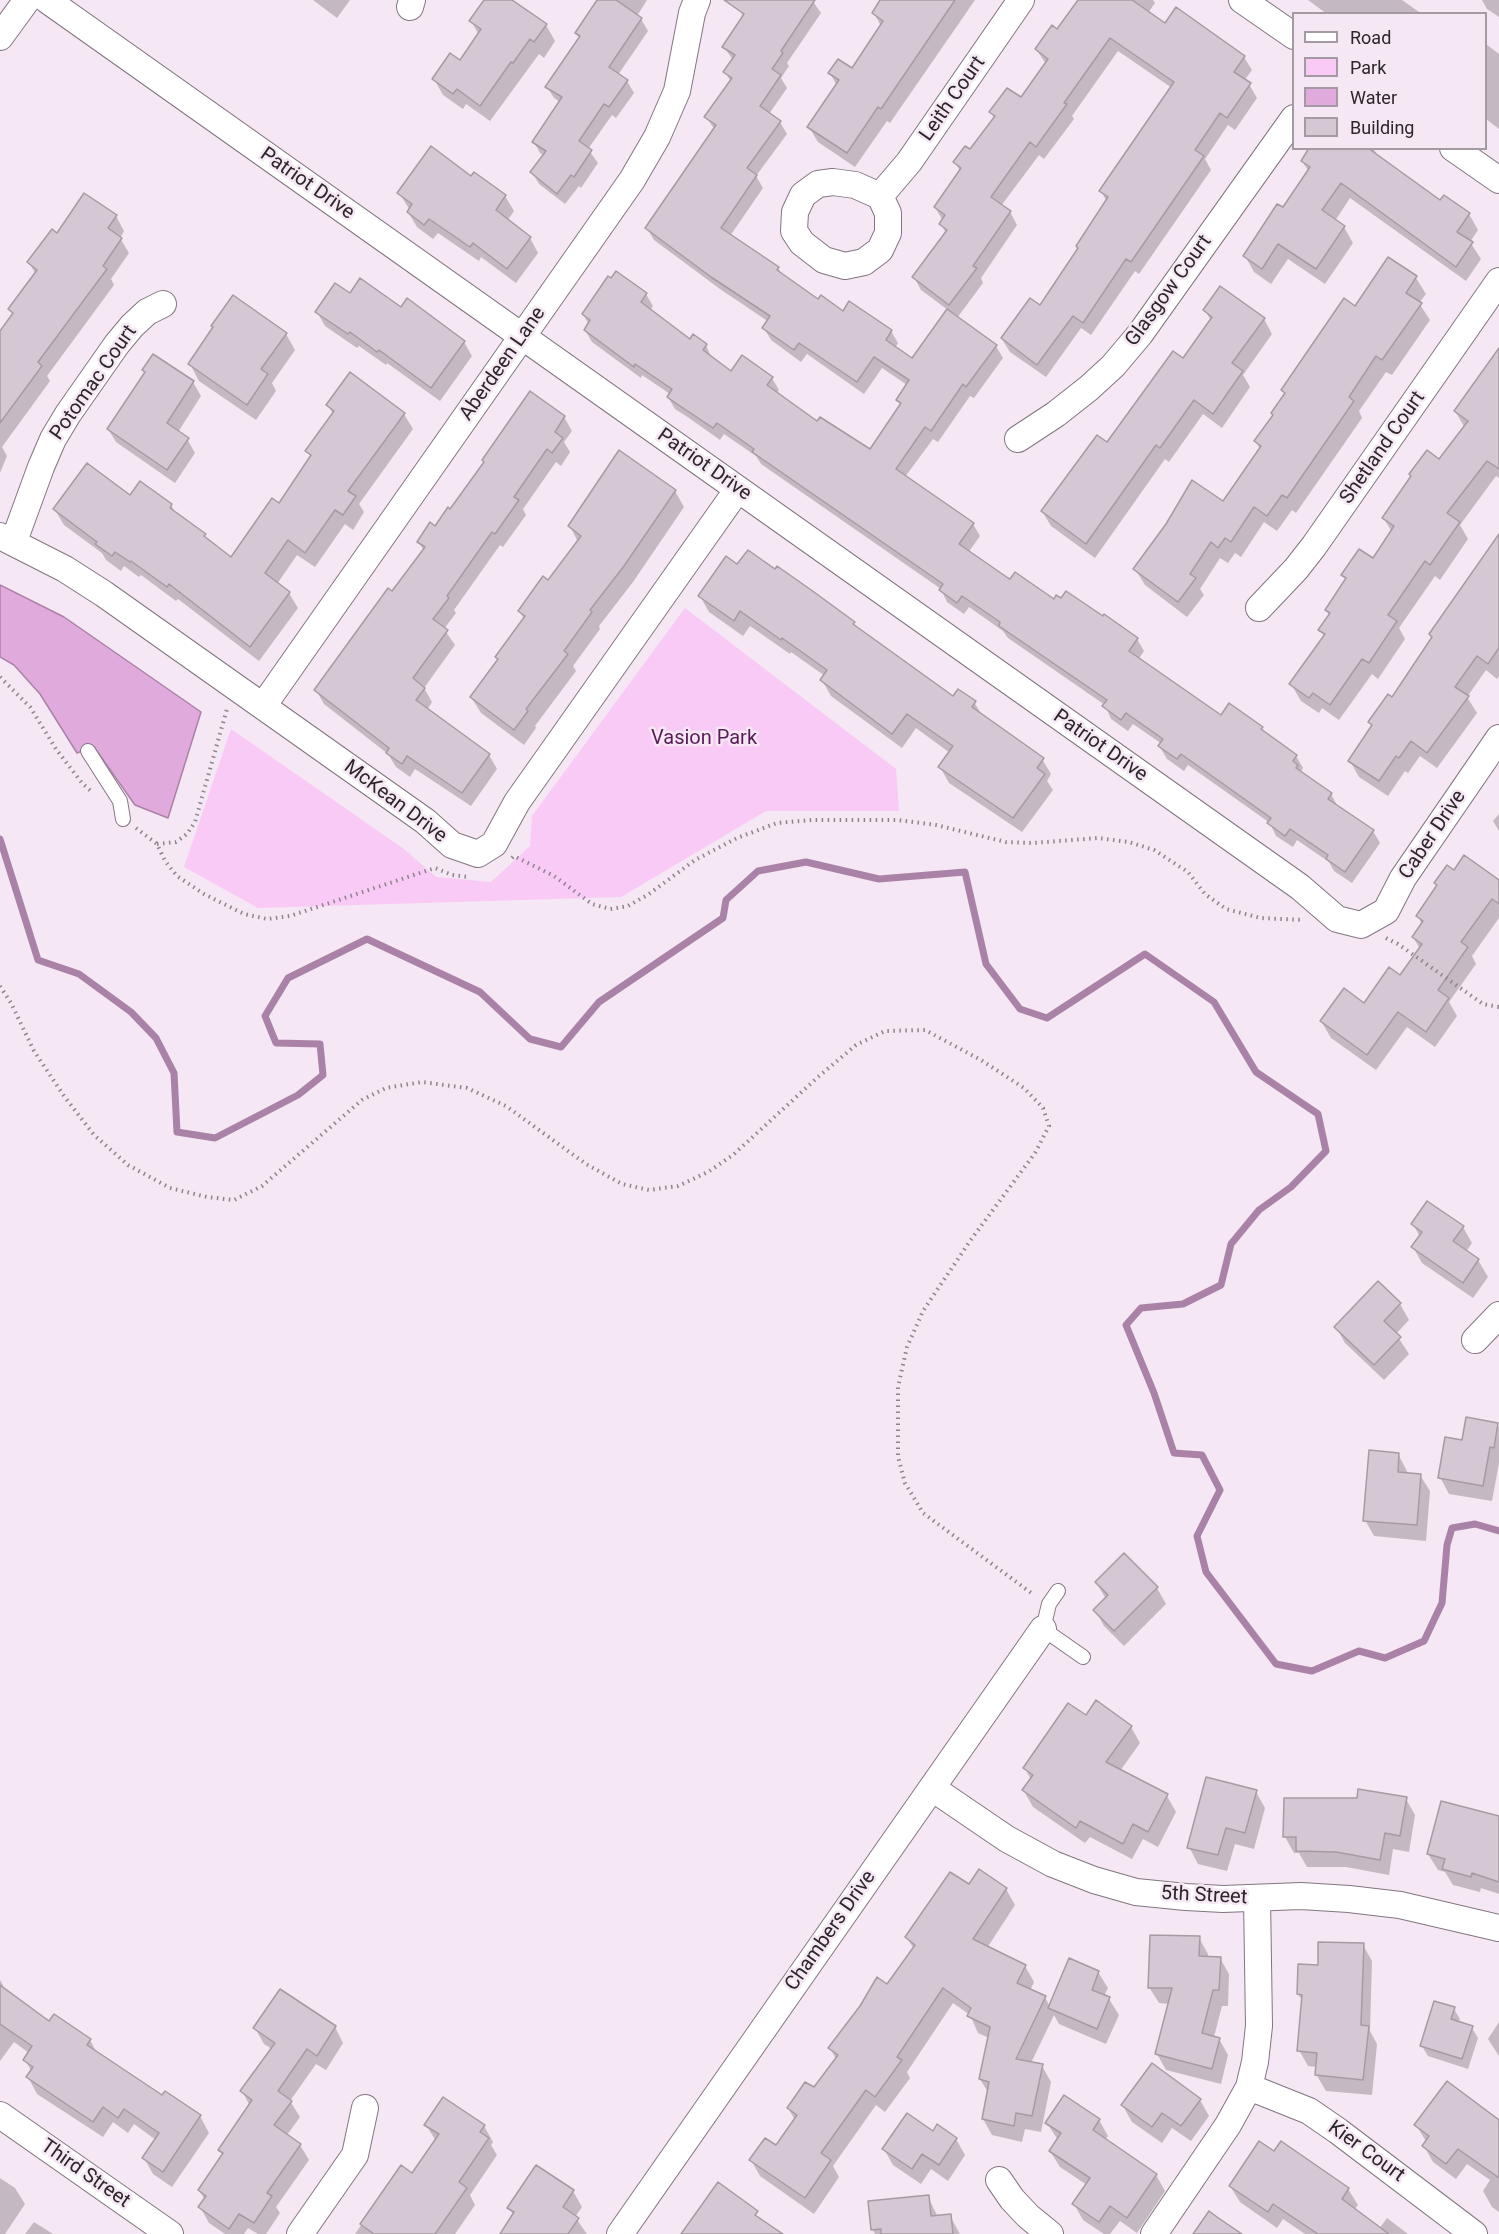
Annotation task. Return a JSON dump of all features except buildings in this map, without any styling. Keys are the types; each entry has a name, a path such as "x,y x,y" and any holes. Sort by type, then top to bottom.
{"street":[{"path":"0,38 27,0"},
{"name":"Patriot Drive","path":"47,0 1290,880 1337,919 1361,925"},
{"name":"Aberdeen Lane","path":"263,706 632,180 657,138 677,91 692,14 697,0"},
{"name":"Leith Court","path":"880,196 909,162 1021,0"},
{"path":"1242,0 1292,35"},
{"name":"Glasgow Court","path":"1018,438 1056,414 1089,388 1133,342 1292,119"},
{"path":"1456,150 1499,180"},
{"name":"Shetland Court","path":"1259,608 1314,546 1499,281"},
{"name":"Potomac Court","path":"7,538 68,414 132,326 147,312 163,304"},
{"name":"McKean Drive","path":"7,538 65,568 104,594 425,821 452,845 478,854 494,844 517,802 738,489"},
{"name":"Caber Drive","path":"1361,925 1386,911 1403,878 1499,738"},
{"path":"1475,1340 1499,1315"},
{"name":"Chambers Drive","path":"620,2234 1043,1629"},
{"name":"5th Street","path":"932,1788 1007,1839 1053,1864 1094,1880 1136,1892 1186,1898 1301,1896 1350,1899 1400,1905 1499,1928"},
{"path":"1154,2234 1228,2125 1249,2087 1255,2062 1259,2026 1257,1898"},
{"name":"Kier Court","path":"1249,2087 1309,2111 1474,2234"},
{"path":"300,2234 355,2155 365,2108"},
{"name":"Third Street","path":"0,2115 170,2234"},
{"path":"999,2180 1028,2216 1050,2234"}],"lane":[{"path":"88,751 120,801 123,819"},
{"path":"1058,1591 1049,1604 1043,1629 1083,1657"}],"path":[{"path":"0,677 30,707 56,749 94,795"},
{"path":"157,844 176,842 187,834 195,822 227,710 241,690"},
{"path":"123,819 157,844 165,861 177,876 204,894 244,914 267,919 290,916 435,868 452,875 479,877"},
{"path":"509,860 514,856 554,876 592,904 610,909 628,906 649,894 695,860 737,838 777,823 812,820 898,820 936,825 1006,842 1033,843 1098,838 1129,842 1154,850 1188,872 1205,894 1226,909 1261,918 1337,919"},
{"path":"1361,925 1398,944 1483,1004 1499,1007"},
{"path":"0,986 11,1003 34,1051 94,1135 128,1165 170,1188 207,1197 234,1200 262,1186 362,1100 386,1088 422,1082 467,1088 506,1106 595,1169 622,1184 649,1190 678,1186 708,1172 733,1155 856,1045 885,1031 925,1030 981,1060 1024,1088 1043,1108 1049,1126 1035,1153 970,1241 923,1311 907,1347 898,1387 898,1457 905,1484 923,1513 979,1556 1049,1604"}],"green space":[{"name":"Vasion Park","path":"685,608 896,769 899,811 766,811 621,897 258,908 184,867 231,729 404,849 436,877 491,882 530,846 532,816"}],"water":[{"path":"0,585 64,617 201,712 168,818 135,805 94,747 77,753 40,694 14,665 0,657"}],"waterway":[{"path":"0,839 38,960 79,974 131,1012 156,1038 174,1073 177,1132 215,1138 298,1095 323,1075 320,1044 276,1043 265,1016 288,978 367,939 480,992 530,1039 561,1047 599,1002 723,918 726,900 758,871 806,862 879,879 965,872 986,964 1020,1009 1047,1018 1145,954 1214,1002 1256,1072 1318,1114 1326,1151 1291,1187 1259,1210 1231,1244 1221,1285 1183,1304 1141,1308 1126,1325 1154,1393 1174,1453 1202,1455 1220,1490 1197,1536 1206,1572 1276,1664 1312,1671 1359,1651 1385,1658 1424,1641 1442,1603 1447,1545 1452,1528 1475,1524 1499,1531"}]}
